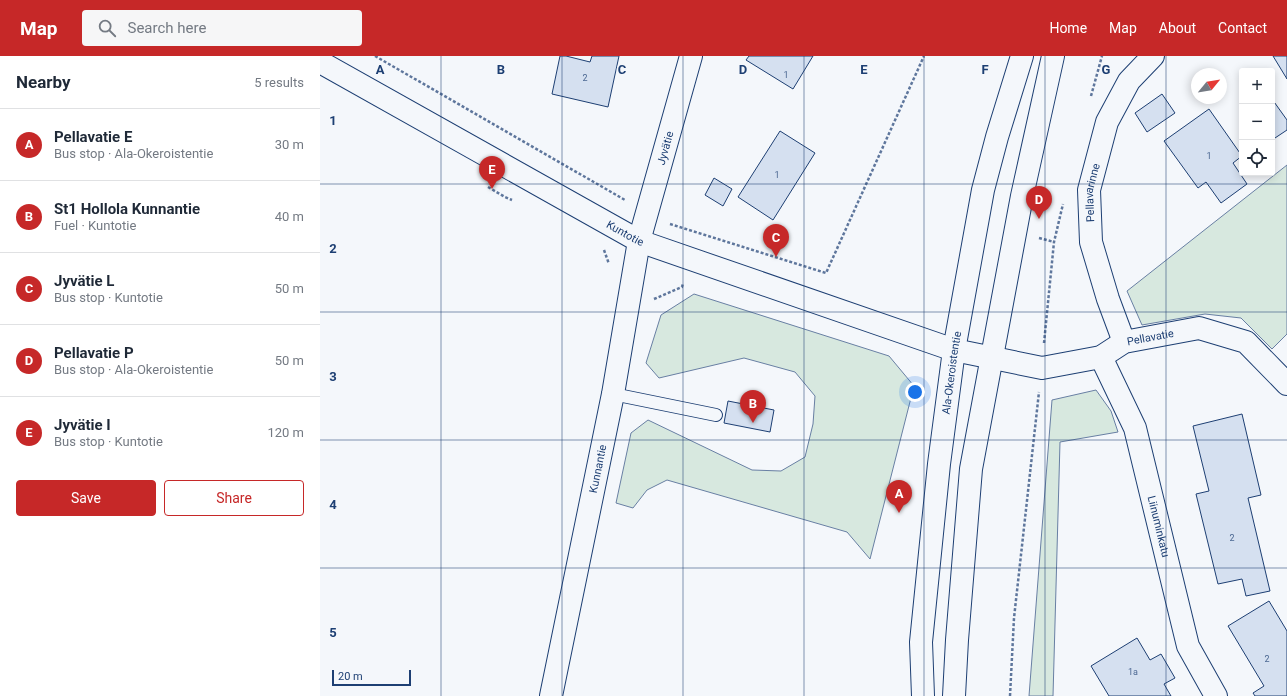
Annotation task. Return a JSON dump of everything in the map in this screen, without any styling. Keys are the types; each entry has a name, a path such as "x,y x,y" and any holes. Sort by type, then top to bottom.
{"street":[{"name":"Jyvätie","path":"639,241 691,56"},
{"name":"Ala-Okeroistentie","path":"923,696 921,642 939,464 954,350 983,190 997,137 1022,56"},
{"path":"954,696 971,469 1022,196 1053,56"},
{"name":"Pellavarinne","path":"1124,342 1108,299 1091,242 1090,190 1106,122 1129,80 1153,56"},
{"name":"Kuntotie","path":"320,62 639,241 954,350"},
{"name":"Kunnantie","path":"551,696 613,394 639,241"},
{"name":"Pellavatie","path":"954,350 1042,368 1101,357 1124,342 1199,328 1246,342 1287,384"},
{"name":"Liinuminkatu","path":"1101,357 1135,428 1188,646 1216,696"}],"lane":[{"path":"613,394 716,415"}],"shaded area":[{"path":"1287,165 1287,334 1272,349 1241,318 1205,314 1142,325 1127,291 1273,176 1275,176"},
{"path":"694,294 889,356 914,386 870,559 847,532 667,480 647,490 633,508 616,503 631,433 648,420 752,470 781,471 805,457 813,424 815,396 795,372 744,358 659,378 646,363 661,315"},
{"path":"1096,390 1111,411 1118,432 1060,442 1053,696 1029,696 1052,400"}],"building":[{"path":"560,56 590,62 592,56 619,56 608,107 552,94"},
{"path":"749,56 813,56 793,89 746,60"},
{"path":"1273,56 1287,56 1287,79"},
{"path":"1162,94 1175,113 1147,132 1135,113"},
{"path":"1275,103 1287,120 1287,130 1275,138"},
{"path":"1209,109 1239,152 1239,158 1233,163 1239,172 1239,176 1242,176 1247,184 1221,203 1206,182 1198,188 1164,141"},
{"path":"780,131 815,153 773,220 738,197"},
{"path":"714,178 732,189 723,206 705,195"},
{"path":"728,401 774,410 770,432 724,423"},
{"path":"1242,414 1261,495 1248,498 1270,591 1246,596 1242,579 1218,584 1196,494 1209,491 1193,426"},
{"path":"1269,601 1287,631 1287,696 1255,696 1253,693 1264,686 1228,626"},
{"path":"1137,638 1150,660 1161,654 1175,678 1164,684 1171,696 1109,696 1091,666"}],"place":[{"name":"Jyvätie I","path":"492,189"},
{"name":"Pellavatie P","path":"1039,219"},
{"name":"Jyvätie L","path":"776,257"},
{"name":"St1 Hollola Kunnantie","path":"753,423"},
{"name":"Pellavatie E","path":"899,513"}]}
